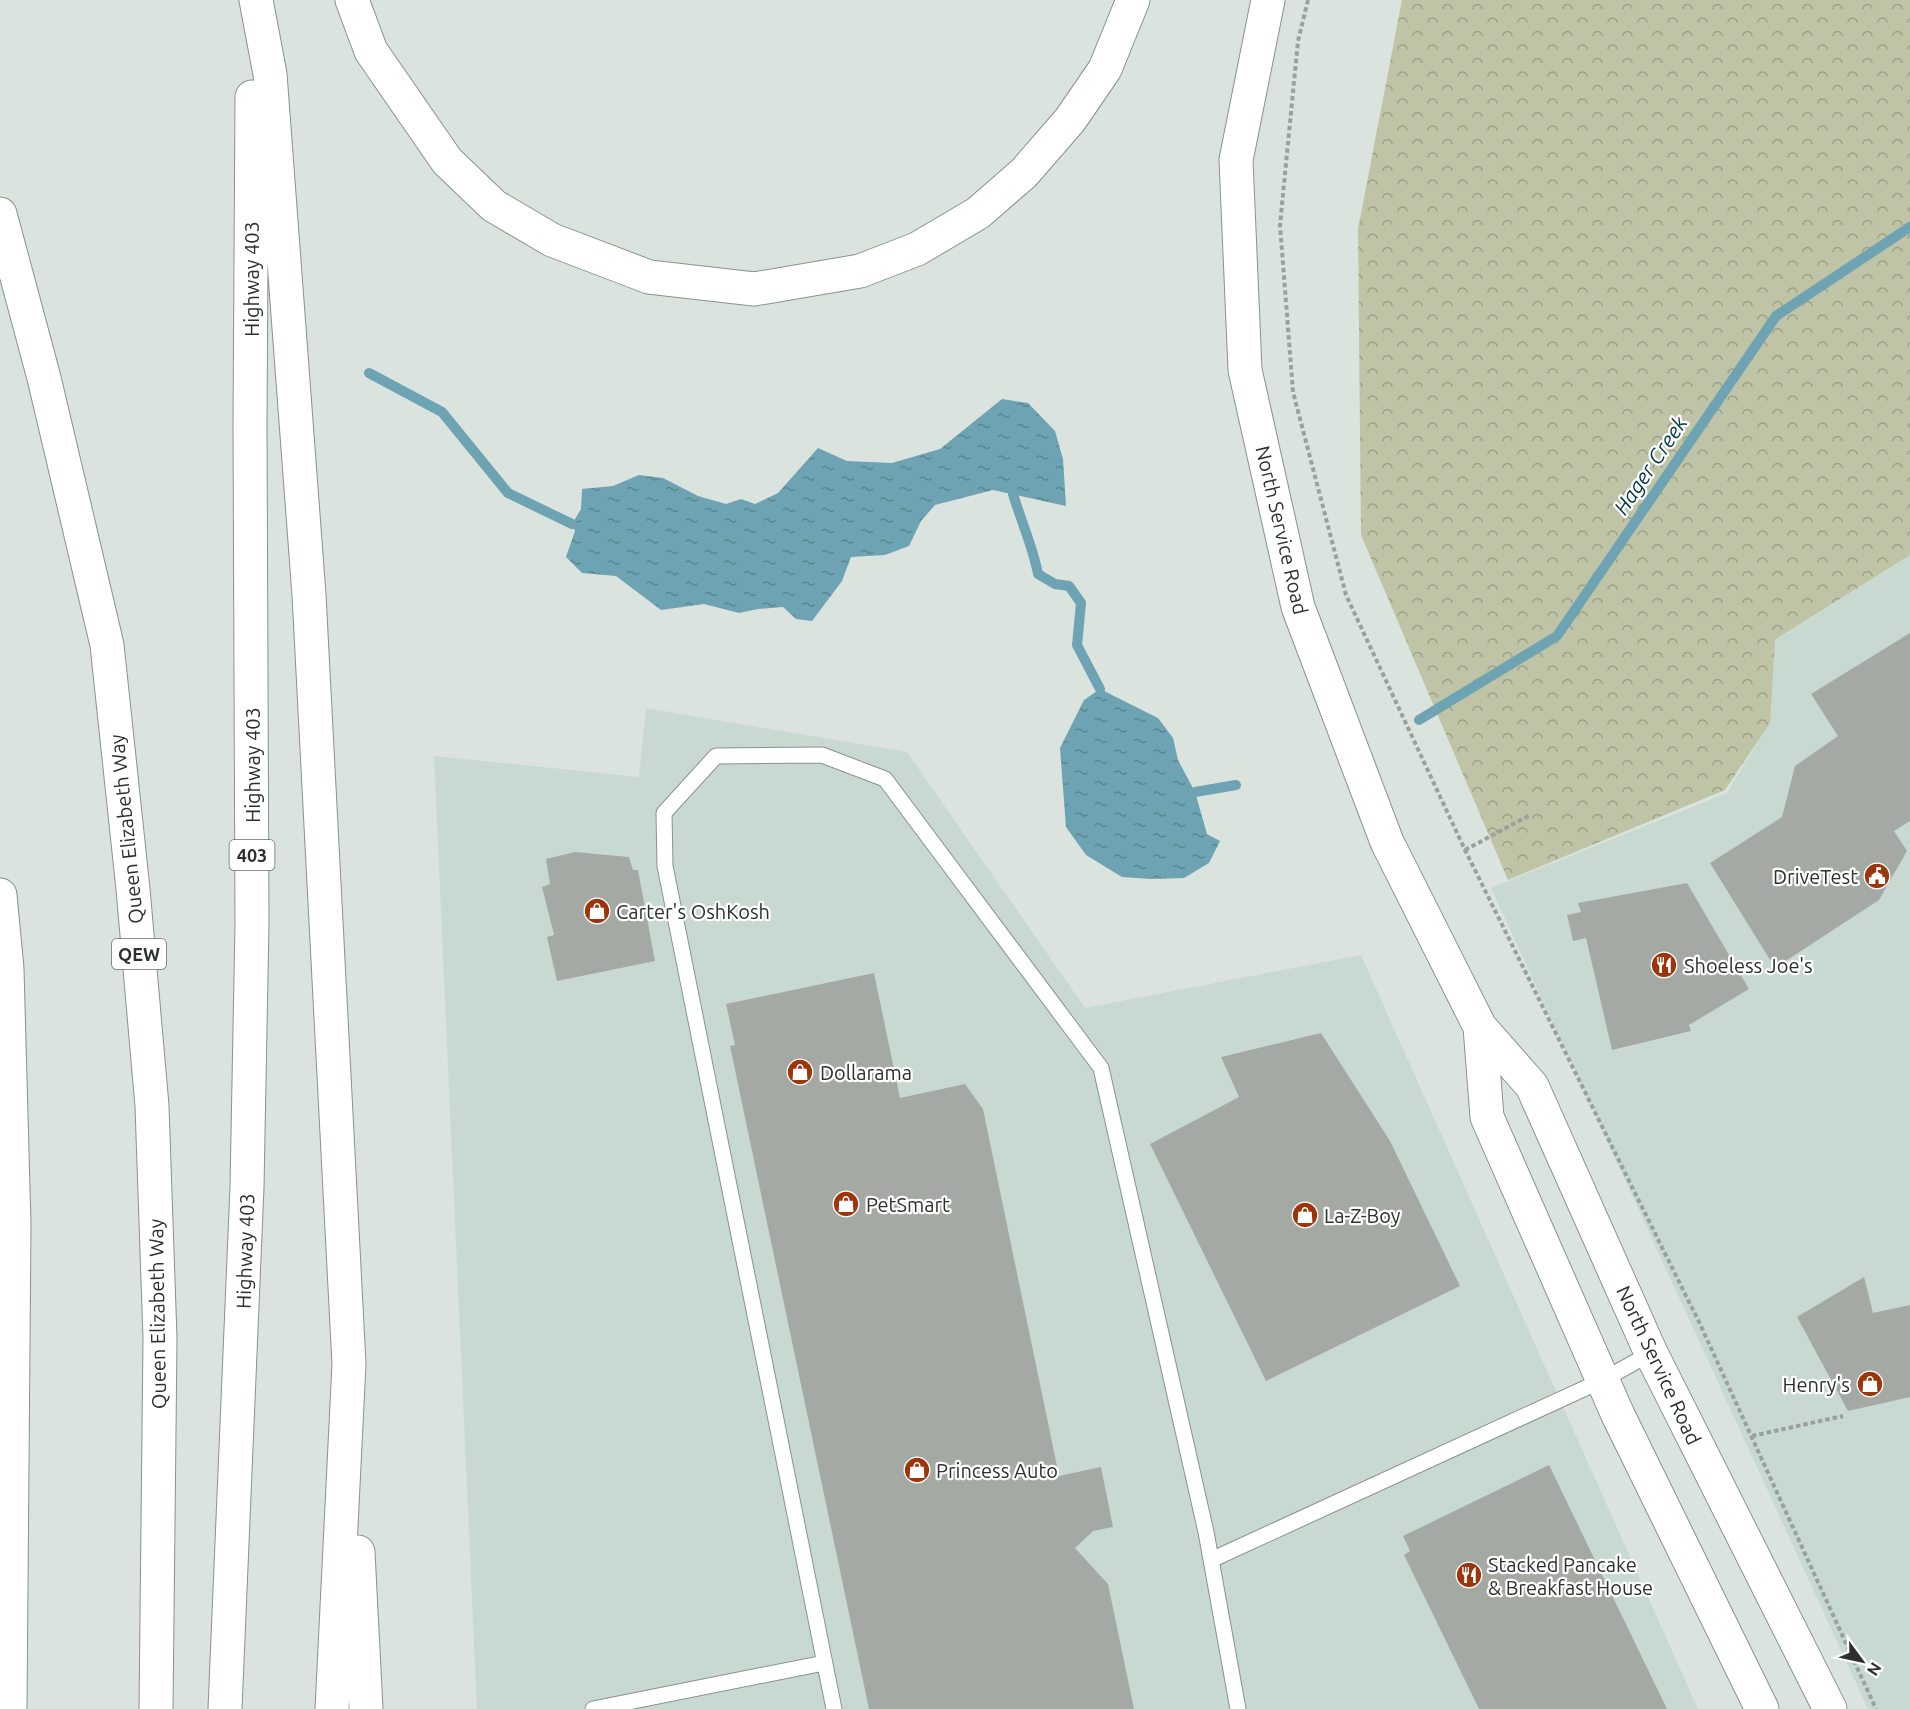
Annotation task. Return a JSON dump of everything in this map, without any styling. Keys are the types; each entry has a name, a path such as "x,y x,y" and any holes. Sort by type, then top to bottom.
{"main road":[{"path":"254,0 270,74 309,595 366,1709"},
{"name":"Highway 403","path":"225,1709 247,1187 252,936 250,425 254,0"},
{"path":"352,0 371,51 447,161 494,206 552,240 649,277 754,289 861,271 918,249 978,213 1024,173 1070,120 1105,69 1133,0"},
{"name":"North Service Road","path":"1268,0 1236,160 1245,370 1298,607 1388,842 1480,1027 1532,1086 1651,1353 1830,1709"},
{"name":"Queen Elizabeth Way","path":"0,214 44,378 109,657 152,1106 160,1338 156,1709"},
{"path":"0,896 7,969 14,1224 10,1709"},
{"name":"North Service Road","path":"1480,1027 1487,1117 1603,1380 1762,1709"},
{"path":"332,1709 349,1364"}],"lane":[{"path":"834,1709 665,866 664,813 716,756 822,755 885,779 1101,1068 1211,1560 1238,1709"},
{"path":"1211,1560 1603,1380 1651,1353"},
{"path":"593,1709 824,1663"}],"path":[{"path":"1308,0 1298,41 1280,225 1293,392 1346,595 1465,850 1701,1324 1876,1709"},
{"path":"1465,850 1530,815"},
{"path":"1752,1436 1843,1416"}],"shaded area":[{"path":"1910,555 1910,1709 1868,1709 1491,888 1727,793 1767,727 1775,641"},
{"path":"646,708 907,752 1085,1008 1361,955 1698,1709 477,1709 434,756 639,777"}],"green space":[{"path":"1402,0 1910,0 1910,555 1775,640 1770,723 1725,790 1508,880 1361,535 1358,229"}],"water":[{"path":"1002,399 1028,403 1055,431 1063,459 1066,506 993,490 935,505 921,521 909,546 885,555 851,557 842,581 812,621 796,619 783,607 739,613 704,604 661,610 616,576 582,573 566,557 575,531 572,524 581,509 582,489 613,486 639,475 663,478 698,496 726,504 741,499 755,504 778,493 818,448 847,461 892,463 940,449"},
{"path":"1100,689 1158,718 1173,738 1178,760 1195,792 1207,834 1220,841 1209,863 1184,878 1122,877 1086,855 1066,827 1060,748 1084,700"}],"building":[{"path":"1910,633 1910,821 1894,831 1907,851 1879,900 1775,968 1710,863 1782,817 1795,766 1838,736 1811,694"},
{"name":"Carter's OshKosh","path":"575,852 629,857 633,870 638,870 655,961 557,981 547,937 554,935 542,887 550,884 546,859"},
{"name":"Shoeless Joe's","path":"1687,883 1749,989 1689,1025 1691,1031 1612,1050 1586,938 1573,941 1567,915 1581,912 1578,903"},
{"path":"874,973 900,1098 965,1084 983,1109 1059,1476 1101,1467 1113,1527 1093,1531 1075,1548 1108,1584 1134,1709 869,1709 730,1046 735,1045 726,1004"},
{"name":"La-Z-Boy","path":"1321,1033 1390,1141 1460,1286 1266,1381 1150,1144 1239,1097 1221,1057"},
{"path":"1864,1277 1873,1313 1910,1305 1910,1397 1848,1411 1797,1317"},
{"path":"1549,1465 1667,1709 1479,1709 1404,1555 1410,1551 1403,1536"}],"waterway":[{"name":"Hager Creek","path":"1419,720 1557,636 1776,316 1910,227"},
{"name":"Hager Creek","path":"369,373 442,412 508,493 572,524"},
{"name":"Hager Creek","path":"1013,494 1038,574 1055,584 1069,586 1081,603 1077,645 1100,689"},
{"name":"Hager Creek","path":"1195,792 1236,785"}],"place":[{"name":"DriveTest","path":"1877,876"},
{"name":"Carter's OshKosh","path":"597,911"},
{"name":"Shoeless Joe's","path":"1664,965"},
{"name":"Dollarama","path":"800,1072"},
{"name":"PetSmart","path":"846,1204"},
{"name":"La-Z-Boy","path":"1305,1215"},
{"name":"Henry's","path":"1870,1384"},
{"name":"Princess Auto","path":"917,1470"},
{"name":"Stacked Pancake & Breakfast House","path":"1469,1575"}]}
